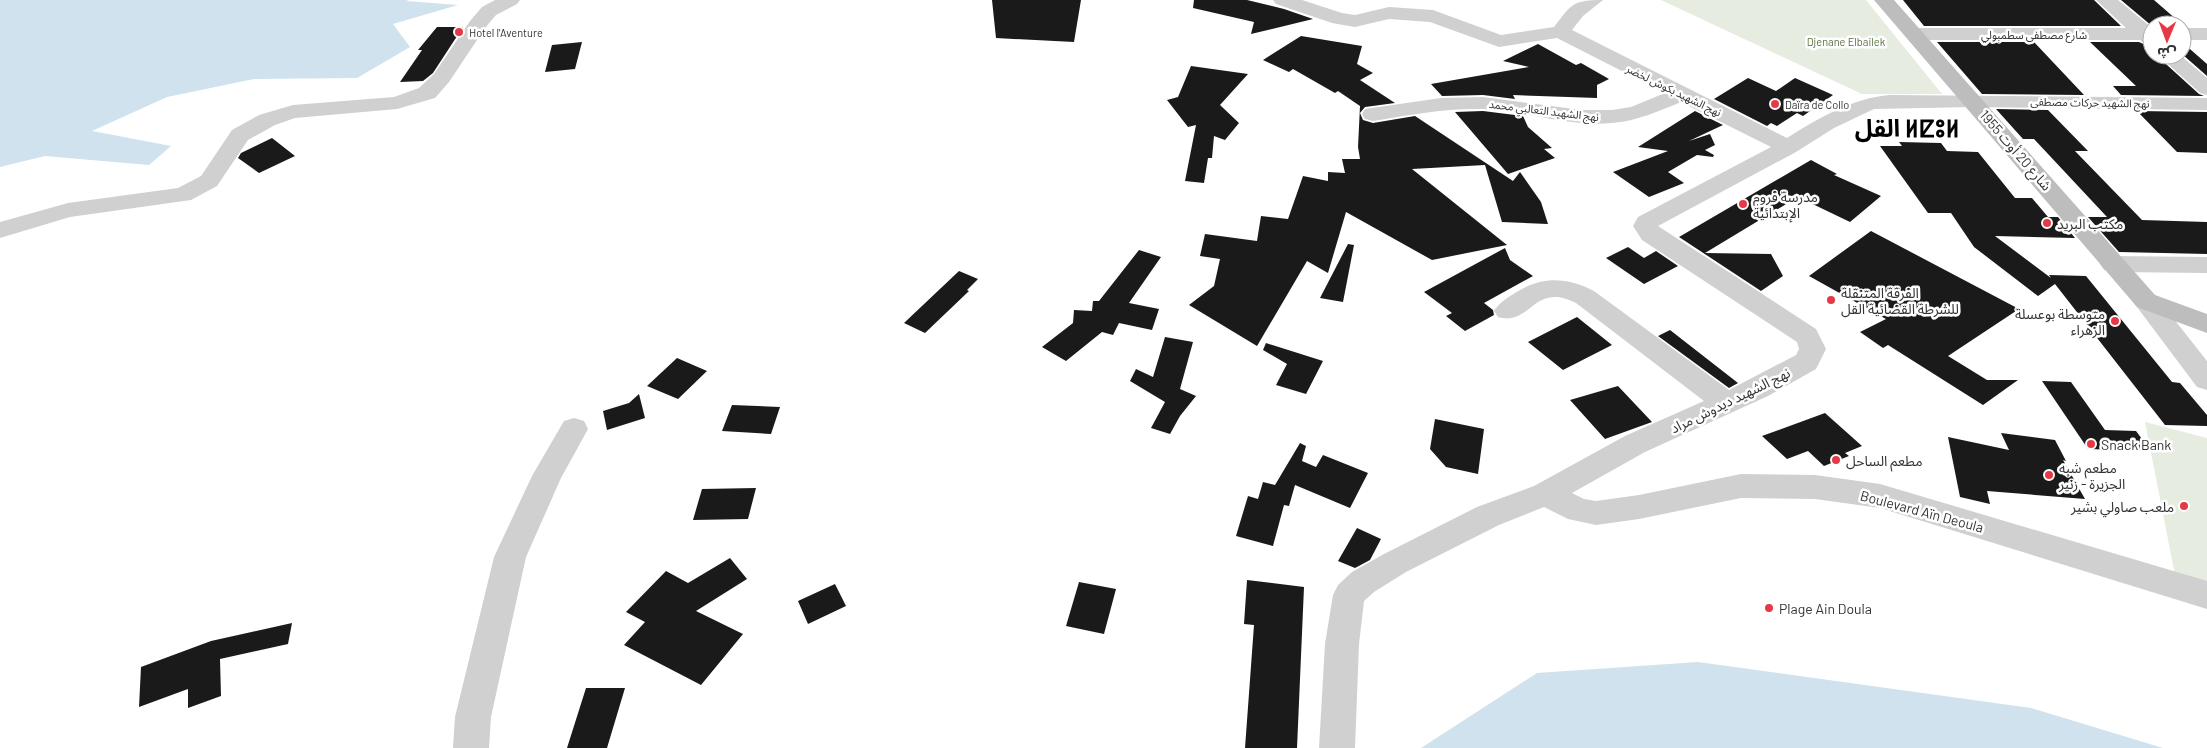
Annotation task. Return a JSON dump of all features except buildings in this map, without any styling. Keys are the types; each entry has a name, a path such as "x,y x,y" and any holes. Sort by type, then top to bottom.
{"street":[{"path":"0,230 68,210 160,198 195,190 208,181 240,134 267,120 293,112 396,103 428,93 442,78 477,25 489,11 510,0"},
{"path":"1283,0 1348,20 1389,13 1433,16 1499,41 1560,32 1576,12 1593,0"},
{"name":"شارع 20 أوت 1955","path":"1884,0 1916,34 2146,301"},
{"path":"2106,0 2142,29"},
{"name":"نهج الشهيد بكوش لخضر","path":"1560,32 1788,147"},
{"name":"شارع مصطفى سطمبولي","path":"1916,34 2142,36"},
{"path":"2192,34 2207,34"},
{"path":"2179,65 2207,89"},
{"name":"نهج الشهيد التعالبي محمد","path":"1373,114 1420,107 1483,103 1612,117 1644,109 1681,94"},
{"name":"نهج الشهيد ديدوش مراد","path":"1337,748 1342,644 1349,595 1363,582 1395,562 1488,516 1545,494 1635,444 1758,388 1806,362 1812,355 1812,343 1807,336 1651,234 1645,226 1647,222 1788,147 1826,123 1870,103 1890,101 1973,101"},
{"name":"نهج الشهيد حركات مصطفى","path":"1973,101 2207,104"},
{"path":"2114,264 2207,265"},
{"path":"1507,311 1534,293 1555,286 1570,287 1585,296 1726,403"},
{"path":"2146,301 2207,324"},
{"path":"2146,301 2207,380"},
{"path":"471,748 472,716 510,557 547,476 574,430"},
{"name":"Boulevard Aïn Deoula","path":"1545,494 1579,510 1596,513 1639,508 1741,486 1815,487 1880,496 2207,595"}],"green space":[{"name":"Djenane Elbailek","path":"1661,0 1866,0 1942,94 1862,94"},
{"name":"ملعب صاولي بشير","path":"2145,422 2207,438 2207,585 2175,575"}],"water":[{"path":"0,0 409,0 406,1 458,5 393,24 410,47 357,78 254,79 167,97 92,131 171,146 149,165 45,156 0,167"},
{"path":"1698,662 2031,708 2163,748 1421,748 1537,673"}],"place":[{"name":"Hotel l'Aventure","path":"459,32"},
{"name":"Daïra de Collo","path":"1775,104"},
{"name":"مدرسة فروم الإبتدائية","path":"1743,204"},
{"name":"مكتب البريد","path":"2047,223"},
{"name":"الفرقة المتنقلة للشرطة القضائية القل","path":"1831,300"},
{"name":"متوسطة بوعسلة الزهراء","path":"2115,321"},
{"name":"Snack Bank","path":"2091,444"},
{"name":"مطعم الساحل","path":"1836,460"},
{"name":"مطعم شبه الجزيرة - زنير","path":"2049,475"},
{"name":"ملعب صاولي بشير","path":"2184,506"},
{"name":"Plage Ain Doula","path":"1769,608"}],"district":[{"name":"القل ⵍⵇⵓⵍ","path":"1907,127"}]}
